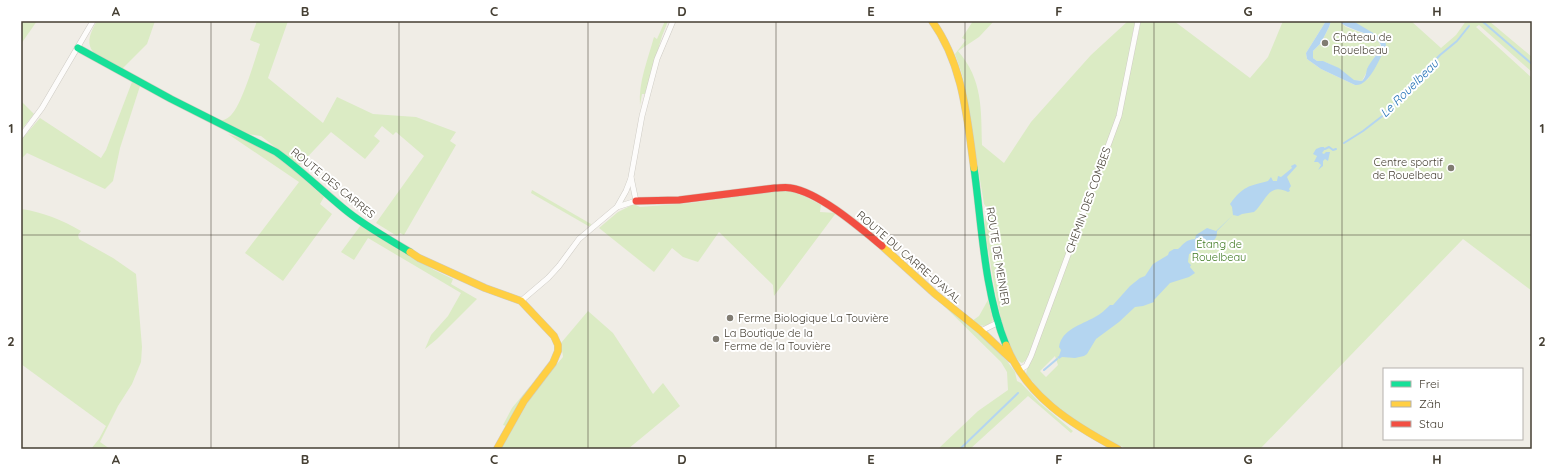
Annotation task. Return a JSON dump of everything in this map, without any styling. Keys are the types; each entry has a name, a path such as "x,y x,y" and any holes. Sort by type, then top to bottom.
{"street":[{"path":"21,136 42,108 93,21"},
{"path":"617,208 626,191 631,177 647,94 657,59 673,21"},
{"name":"ROUTE DE MEINIER","path":"932,21 946,42 959,77 990,281 999,322 1014,362 1036,393 1056,412 1078,427 1118,449"},
{"name":"CHEMIN DES COMBES","path":"1019,370 1026,366 1031,356 1119,116 1138,21"},
{"name":"ROUTE DES CARRES","path":"78,48 171,99 276,152 292,163 343,208 369,227 419,258 486,288 521,301"},
{"path":"497,449 524,401 553,362 558,351 558,345 554,336 521,301 548,278 579,239 617,208 636,202 631,177"},
{"name":"ROUTE DU CARRE-D'AVAL","path":"636,202 679,200 775,188 790,188 802,191 828,205 868,234 935,294 981,331 1014,362"},
{"path":"981,331 999,322"}],"green space":[{"path":"21,21 37,21 21,44"},
{"path":"97,21 155,21 147,44 122,69 98,56 90,46 89,40"},
{"path":"257,21 288,21 268,78 323,123 337,97 373,114 416,117 456,132 450,141 456,145 404,235 400,233 397,236 376,223 424,156 396,132 393,135 382,126 374,136 380,141 365,159 331,132 299,166 261,136 248,134 220,121 228,118 234,112 243,94 260,44 250,40"},
{"path":"665,21 668,21 662,36 645,94 642,94 640,105 640,88 646,62 654,37 657,39"},
{"path":"973,21 994,21 979,37 958,51 972,73 979,95 981,107 982,145 1004,163 1031,122 1091,55 1128,21 1135,21 1118,113 1030,353 1022,363 1015,357 1009,345 999,311 985,231 985,220 989,210 984,204 975,149 973,150 963,77 955,54 966,40 962,38"},
{"name":"Étang de Rouelbeau","path":"1141,21 1174,21 1250,78 1268,57 1283,21 1326,21 1306,53 1307,59 1321,69 1355,85 1368,79 1386,45 1353,21 1411,21 1441,48 1456,35 1466,21 1489,21 1532,57 1532,72 1479,25 1476,27 1532,78 1532,291 1463,239 1260,449 1127,449 1094,433 1062,412 1047,399 1026,374 1121,115","holes":["1055,356 1058,365 1046,377 1040,371"]},
{"path":"1331,21 1339,21 1346,27 1377,39 1380,49 1362,81 1353,80 1332,65 1317,61 1313,58 1312,53 1321,43"},
{"path":"132,82 140,86 120,148 113,181 105,189 27,153 21,159 21,140 40,118 101,158 106,150"},
{"path":"21,101 34,114 21,130"},
{"path":"228,134 242,139 243,138 271,152 299,172 298,174 324,197 320,204 332,214 283,281 245,253 299,182"},
{"path":"532,190 591,224 590,227 531,193"},
{"path":"787,190 804,196 821,205 820,212 836,213 774,296 773,285 719,232 698,262 683,257 672,248 654,272 599,228 618,212 634,204 640,207 691,203"},
{"path":"21,209 37,212 67,223 81,231 78,235 79,239 113,258 136,274 142,347 141,362 132,384 118,406 100,442 110,449 91,449 99,439 106,426 21,364"},
{"path":"361,225 434,270 453,279 451,284 477,299 425,349 431,335 448,316 461,293 368,238 354,260 341,252"},
{"path":"988,300 993,320 988,325 983,326 972,321 979,316"},
{"path":"942,304 984,338 1007,361 1015,372 1017,381 1073,431 1071,433 1028,396 970,449 938,449 978,411 1008,390 1007,372 1001,362"},
{"path":"588,311 613,333 653,394 663,383 680,406 628,449 501,449 536,388 563,357 561,343"},
{"path":"531,385 506,426 503,425 512,408"}],"water":[{"path":"1326,21 1331,21 1321,43 1313,51 1313,58 1317,61 1323,61 1339,68 1354,80 1363,80 1367,69 1379,51 1381,45 1373,37 1349,28 1339,21 1353,21 1385,40 1385,49 1373,72 1365,82 1355,85 1321,69 1307,59 1306,53"},
{"path":"1324,147 1325,149 1322,153 1324,154 1326,152 1330,152 1328,161 1325,159 1323,161 1323,166 1318,170 1321,165 1318,162 1314,162 1317,156 1313,154 1316,149"},
{"path":"1295,164 1297,166 1287,177 1291,186 1289,189 1290,191 1272,191 1254,212 1238,216 1233,215 1230,204 1243,190 1268,181 1271,177 1273,181 1277,181 1278,176 1281,177 1292,168 1291,166"},
{"path":"1233,215 1217,231 1216,238 1209,245 1205,243 1197,251 1189,254 1188,262 1195,273 1189,277 1170,283 1154,300 1154,302 1135,307 1119,322 1096,339 1087,354 1084,356 1075,358 1062,357 1059,359 1057,357 1059,356 1061,350 1059,347 1061,341 1068,332 1078,325 1099,315 1110,305 1113,305 1130,286 1145,276 1153,264 1168,255 1169,252 1174,249 1178,249 1187,241 1195,239 1196,235 1207,228 1216,231"}],"waterway":[{"name":"Le Rouelbeau","path":"1482,21 1532,64"},
{"name":"Le Rouelbeau","path":"1344,143 1385,114 1440,55 1457,41 1469,26"},
{"name":"Le Rouelbeau","path":"1325,149 1329,147 1333,150 1336,149"},
{"path":"1044,370 1057,359"},
{"path":"960,449 1018,393"}],"traffic: fast":[{"path":"78,48 171,99 276,152 359,220 410,252"},
{"path":"974,168 988,281 1006,345"}],"traffic: slow":[{"path":"932,21 951,55 957,73 966,110 974,168"},
{"path":"882,246 935,294 981,331 1011,359"},
{"path":"410,252 419,258 485,288 521,301 554,336 558,345 558,351 553,363 524,401 497,449"},
{"path":"1006,345 1025,379 1038,394 1067,419 1118,449"}],"traffic: jam":[{"path":"636,201 679,200 775,188 791,188 814,196 839,212 882,246"}],"place":[{"name":"Château de Rouelbeau","path":"1325,43"},
{"name":"Centre sportif de Rouelbeau","path":"1451,168"},
{"name":"Ferme Biologique La Touvière","path":"730,318"},
{"name":"La Boutique de la Ferme de la Touvière","path":"716,339"}]}
